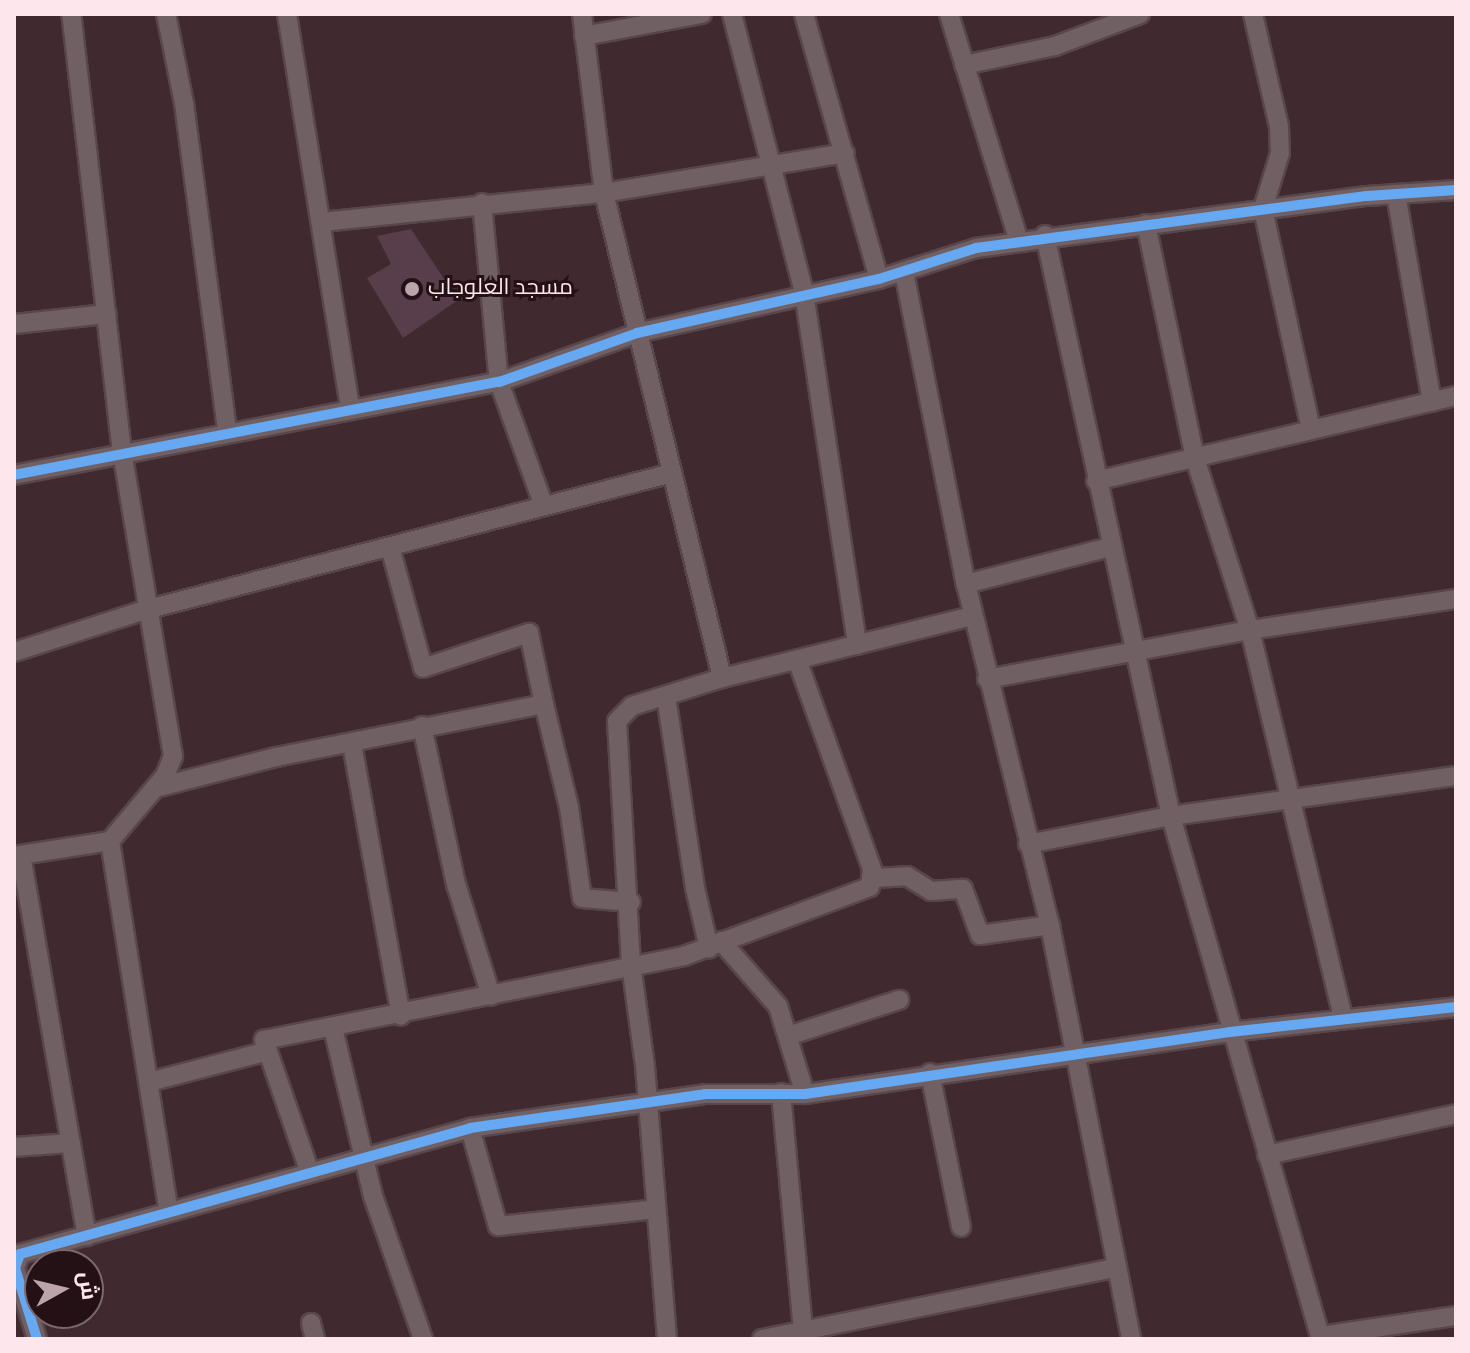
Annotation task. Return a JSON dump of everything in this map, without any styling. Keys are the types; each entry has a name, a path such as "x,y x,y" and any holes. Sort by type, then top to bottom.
{"street":[{"path":"71,14 122,452 145,610 173,756 155,788 110,841 18,855 87,1236"},
{"path":"166,14 184,103 227,431"},
{"path":"287,14 350,409"},
{"path":"582,14 604,193 722,678"},
{"path":"584,36 702,14"},
{"path":"732,14 804,293 857,645"},
{"path":"804,14 879,279"},
{"path":"949,14 1019,241"},
{"path":"964,65 1055,46 1139,14"},
{"path":"1253,14 1279,127 1280,153 1263,209 1311,430"},
{"path":"321,222 482,203 604,193 845,153"},
{"path":"14,475 227,431 499,382 637,333 804,293 879,279 976,248 1045,235 1396,194 1456,190"},
{"path":"1396,194 1432,402"},
{"path":"482,203 499,382 544,506"},
{"path":"1146,224 1195,458 1250,630 1343,1017"},
{"path":"1045,235 1132,656 1171,816 1318,1338 1456,1316"},
{"path":"904,272 972,616 1050,925 1078,1058 1113,1268 1131,1339"},
{"path":"14,324 106,314"},
{"path":"1096,481 1456,396"},
{"path":"14,652 145,610 672,473"},
{"path":"390,547 423,668 529,633 569,807 582,898 631,902"},
{"path":"966,584 1110,547"},
{"path":"987,679 1132,656 1250,630 1456,599"},
{"path":"667,1339 647,1101 631,964 631,902 617,721 632,706 722,678 972,616"},
{"path":"309,1170 264,1040 401,1016 715,944 870,887 874,878 797,660"},
{"path":"666,696 695,888 715,944 762,982 791,1035 805,1094"},
{"path":"155,788 276,757 544,704"},
{"path":"422,726 456,884 491,996"},
{"path":"352,744 401,1016"},
{"path":"1028,844 1171,816 1456,776"},
{"path":"110,841 169,1212"},
{"path":"874,878 907,876 931,891 963,889 980,935 1050,925"},
{"path":"791,1035 899,1000"},
{"path":"14,1331 35,1332 15,1260 20,1254 362,1154 470,1128 647,1101 805,1094 930,1073 1078,1058 1230,1032 1343,1017 1456,1007"},
{"path":"333,1028 362,1154 423,1339"},
{"path":"149,1082 268,1051"},
{"path":"930,1073 961,1227"},
{"path":"781,1093 803,1332"},
{"path":"1267,1155 1456,1114"},
{"path":"470,1128 498,1226 656,1209"},
{"path":"14,1147 71,1143"},
{"path":"762,1339 874,1320 1007,1285 1113,1268"},
{"path":"874,1320 880,1339"}],"building":[{"name":"مسجد العلوجاب","path":"411,229 458,300 403,338 367,278 391,264 377,236"}],"cycle path":[{"path":"14,475 499,382 637,333 879,279 976,248 1367,196 1456,190"},
{"path":"37,1339 15,1268 20,1254 470,1128 705,1094 805,1094 1230,1032 1456,1007"}],"place":[{"name":"مسجد العلوجاب","path":"412,289"}]}
